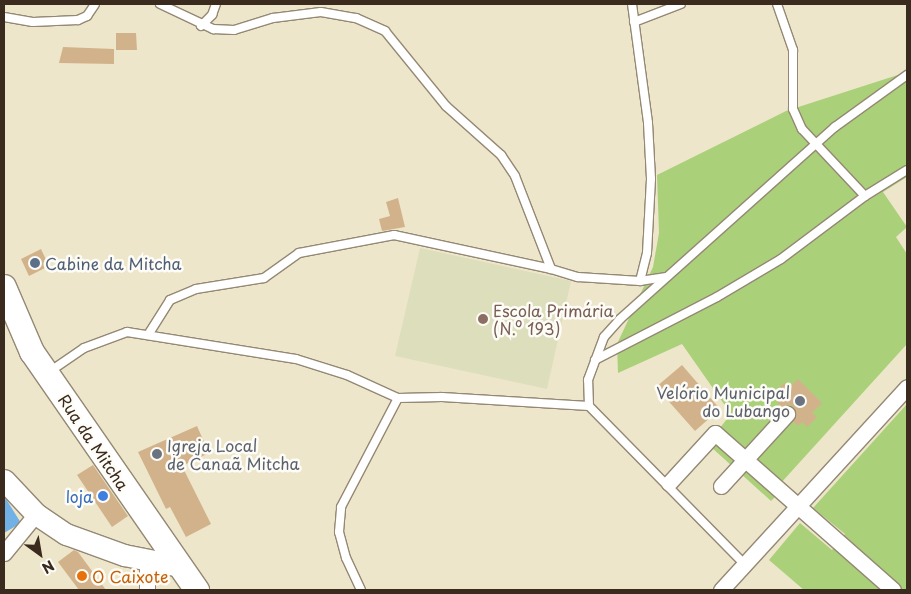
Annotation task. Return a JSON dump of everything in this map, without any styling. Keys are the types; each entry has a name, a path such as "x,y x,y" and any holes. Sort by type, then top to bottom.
{"main road":[{"name":"Rua da Mitcha","path":"4,287 19,326 48,373 197,590"},
{"path":"4,480 36,514 66,534 98,548 180,566"}],"street":[{"path":"721,590 907,387"},
{"path":"721,486 787,414"},
{"path":"668,483 716,433 797,507 893,590"},
{"path":"4,553 36,514"},
{"path":"146,560 147,590"}],"lane":[{"path":"4,17 33,22 78,20 87,16 95,4"},
{"path":"160,4 202,26 234,30 273,18 322,12 356,18 385,32 446,106 501,155 516,176 551,269"},
{"path":"202,26 212,15 216,4"},
{"path":"632,4 648,122 651,179 647,253 640,281"},
{"path":"634,22 680,4"},
{"path":"777,4 793,50 793,109 802,129 865,196"},
{"path":"744,565 589,406 588,380 604,337 665,277 732,222 816,144 907,75"},
{"path":"595,360 717,297 773,263 865,196 907,170"},
{"path":"148,334 170,300 196,289 264,278 299,253 394,235 551,269 578,277 640,281 665,277"},
{"path":"48,373 103,339 127,332 296,359 347,375 398,398 442,397 589,406"},
{"path":"361,590 346,558 339,532 341,507 398,398"}],"shaded area":[{"name":"Escola Primária (N.º 193)","path":"420,248 571,281 547,389 395,356"}],"green space":[{"path":"907,72 907,177 883,192 907,227 896,237 907,254 907,344 780,484 719,429 731,414 682,344 618,373 617,344 653,267 659,233 657,175 786,111"},
{"path":"907,404 907,590 804,590 769,560 800,523 832,550 845,534 813,508"},
{"path":"715,443 736,462 732,466 711,447"},
{"path":"744,469 775,497 771,501 740,473"}],"water":[{"path":"6,499 21,523 4,533 4,500"}],"building":[{"path":"116,33 136,33 137,50 116,50"},
{"path":"63,47 114,49 114,64 59,63"},
{"path":"398,198 405,227 382,231 379,219 390,216 386,202"},
{"name":"Cabine da Mitcha","path":"41,249 49,266 29,276 21,259"},
{"path":"682,365 720,409 695,431 656,387"},
{"name":"Velório Municipal do Lubango","path":"798,379 822,403 812,413 817,417 807,427 802,422 798,426 793,421 796,416 794,407 789,405 780,407 774,393 784,383 789,388"},
{"path":"197,426 209,453 182,466 211,524 186,537 170,507 166,509 138,452"},
{"name":"loja","path":"93,465 128,516 112,527 77,475"},
{"name":"O Caixote","path":"74,550 78,552 106,590 79,590 58,562"}],"place":[{"name":"Cabine da Mitcha","path":"35,263"},
{"name":"Escola Primária (N.º 193)","path":"483,319"},
{"name":"Velório Municipal do Lubango","path":"800,401"},
{"name":"Igreja Local de Canaã Mitcha","path":"157,454"},
{"name":"loja","path":"103,496"},
{"name":"O Caixote","path":"82,576"}]}
